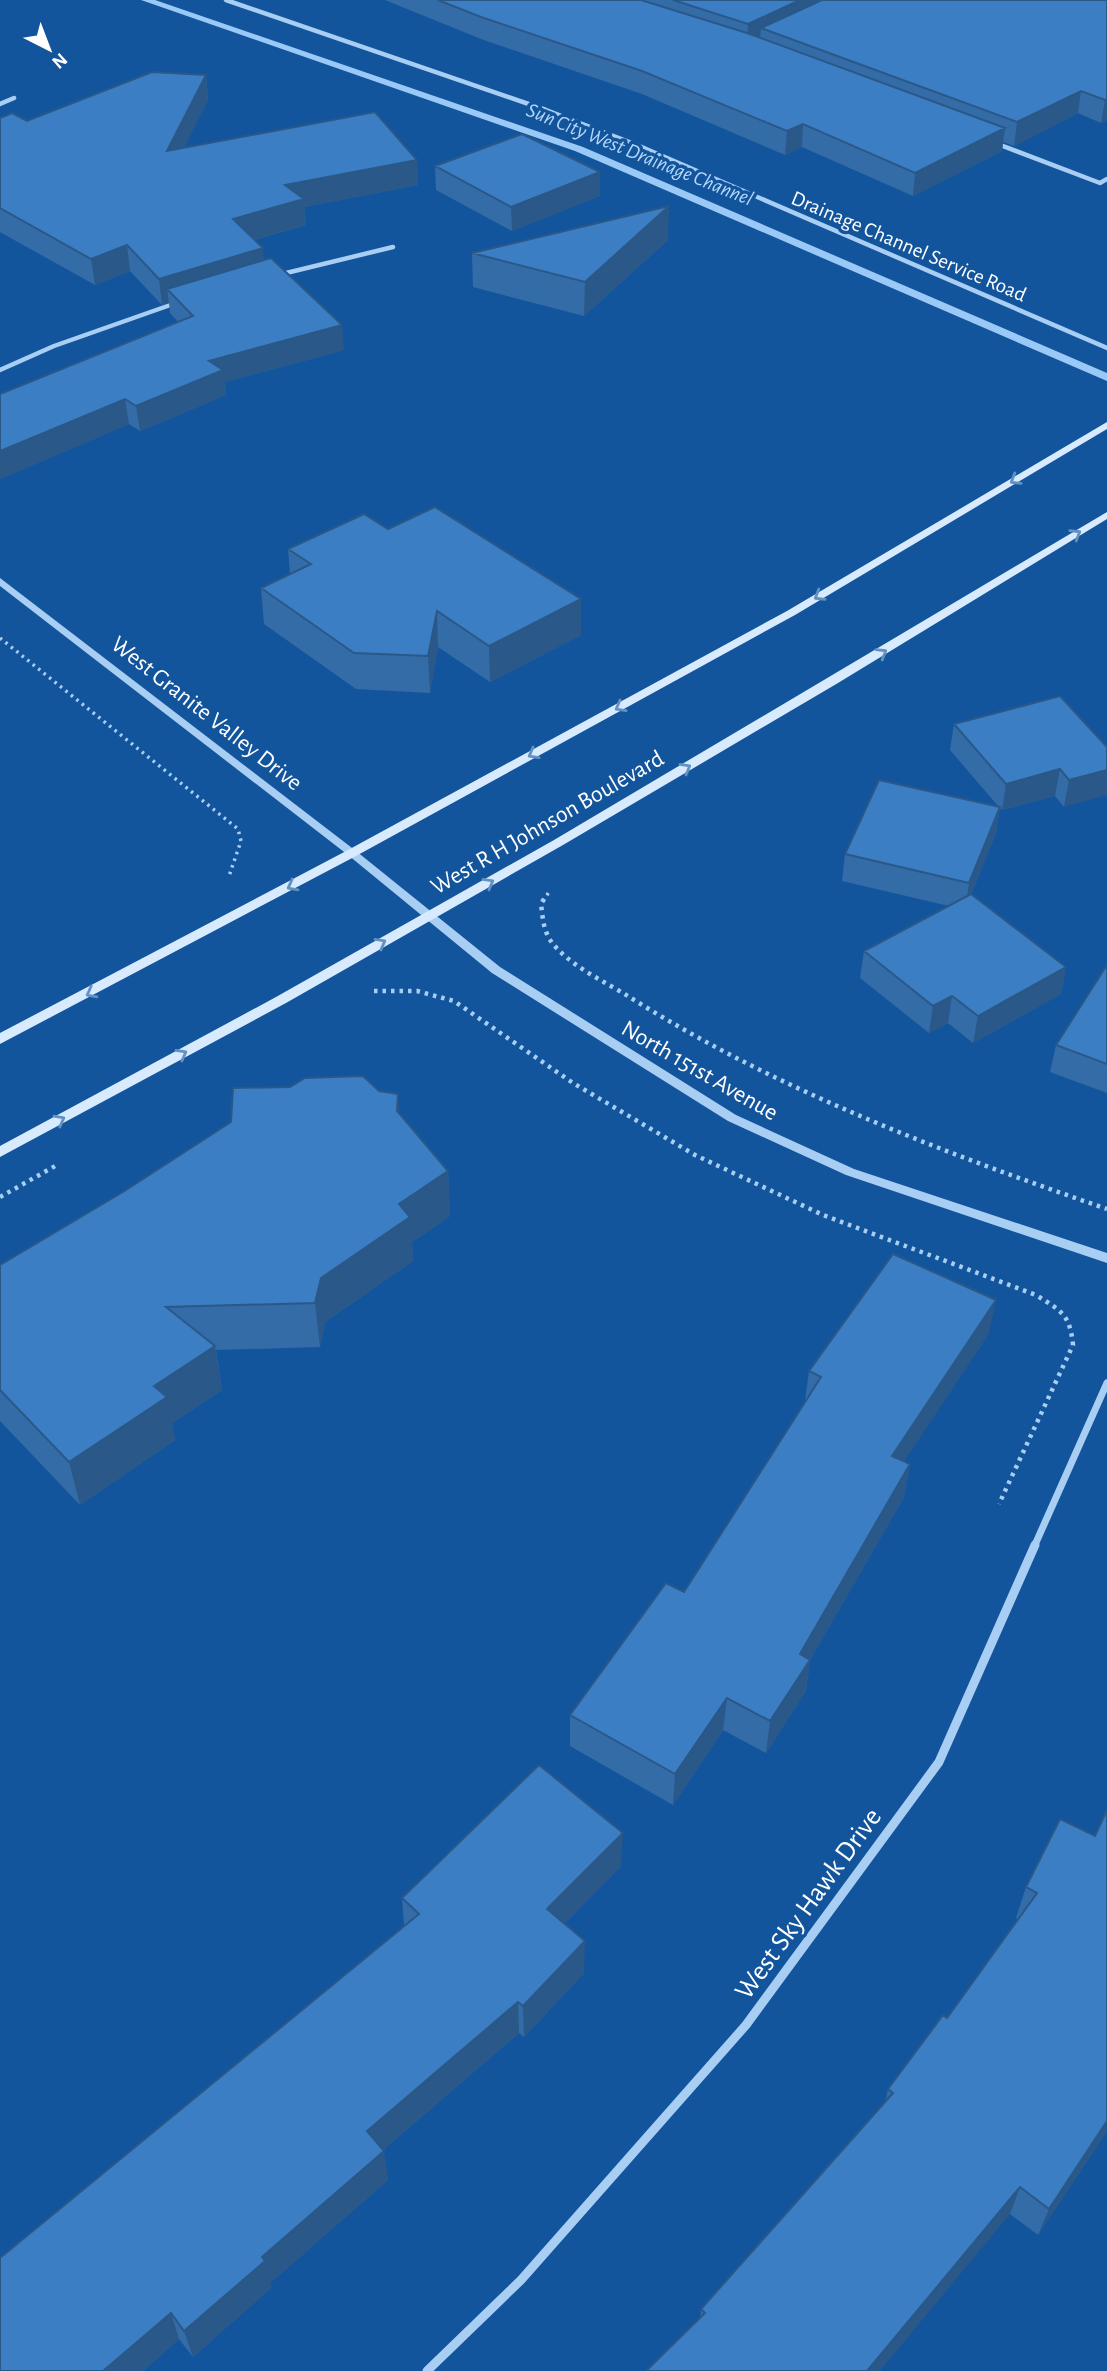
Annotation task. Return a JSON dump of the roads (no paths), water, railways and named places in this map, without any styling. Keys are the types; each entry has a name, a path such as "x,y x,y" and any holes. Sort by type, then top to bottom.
{"main road":[{"path":"0,1039 352,853 792,613 1107,425"},
{"name":"West R H Johnson Boulevard","path":"0,1152 430,916 859,666 1107,514"}],"street":[{"name":"Drainage Channel Service Road","path":"226,0 546,110 637,145 1107,348"},
{"path":"0,104 15,99"},
{"path":"983,139 1100,183 1107,178"},
{"path":"274,276 393,247"},
{"path":"0,370 54,346 180,302"},
{"name":"West Granite Valley Drive","path":"0,581 386,881"},
{"name":"North 151st Avenue","path":"386,881 496,970 732,1118 850,1172 1107,1258"},
{"name":"West Sky Hawk Drive","path":"427,2371 521,2280 746,2025 939,1762 1107,1383"}],"waterway":[{"name":"Sun City West Drainage Channel","path":"146,0 579,149 1107,377"}]}
